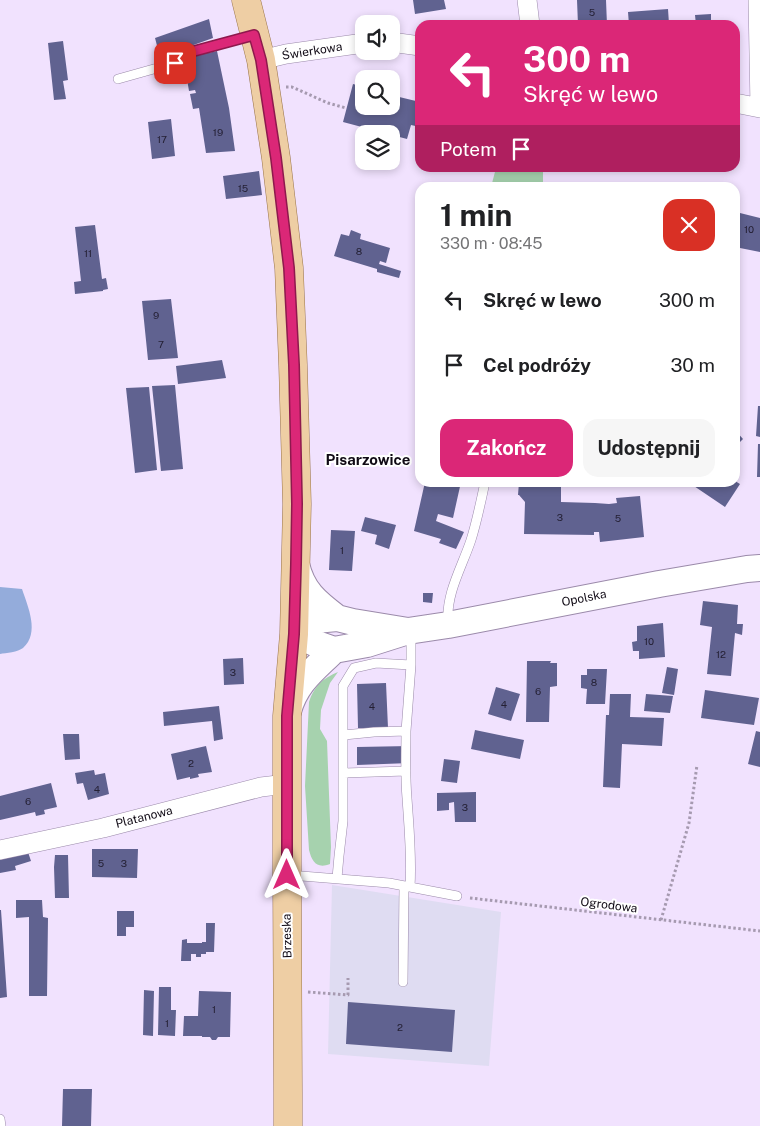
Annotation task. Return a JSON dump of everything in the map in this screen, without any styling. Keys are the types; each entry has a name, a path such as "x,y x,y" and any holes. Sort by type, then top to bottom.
{"main road":[{"name":"Brzeska","path":"246,0 258,48 276,158 289,268 294,365 297,494 296,564 294,634 287,716 288,1126"},
{"name":"Opolska","path":"296,564 302,584 319,604 337,618"},
{"name":"Opolska","path":"334,650 367,644 408,631 659,584 760,568"},
{"name":"Opolska","path":"294,634 304,625 315,620 337,618 408,631"},
{"path":"287,716 292,698 300,683 334,650 294,634"}],"street":[{"path":"527,0 529,20"},
{"path":"740,104 760,108 758,0"},
{"path":"400,43 415,45"},
{"name":"Świerkowa","path":"258,48 295,53 355,45"},
{"name":"Platanowa","path":"0,850 103,828 262,787 287,784"}],"lane":[{"path":"118,79 175,63 187,53 258,48"},
{"path":"448,625 449,598 472,538 484,487"},
{"path":"403,982 407,887 411,858 406,771 406,731 411,665 411,644 408,631"},
{"path":"337,878 343,821 343,686 354,668 376,663 411,665"},
{"path":"344,735 406,731"},
{"path":"344,773 406,771"},
{"path":"287,875 389,883 457,896"},
{"path":"0,1119 1,1126"}],"path":[{"path":"280,88 292,87 328,103 346,108"},
{"path":"661,920 689,823 697,765"},
{"name":"Ogrodowa","path":"457,896 760,931"},
{"path":"308,992 348,995 348,978"}],"shaded area":[{"path":"332,885 501,912 489,1066 328,1054"}],"green space":[{"path":"495,172 543,172 543,182 492,182"},
{"path":"338,672 330,683 321,710 320,729 327,741 331,847 330,864 322,866 314,861 309,850 305,786 309,702 320,683"}],"water":[{"path":"0,587 22,589 32,627 28,642 23,648 0,654"}],"building":[{"path":"413,0 444,0 446,9 415,14"},
{"path":"577,0 606,0 607,20 578,20"},
{"path":"668,9 669,20 629,20 628,12"},
{"path":"711,14 711,20 696,20 695,15"},
{"path":"209,19 213,38 160,57 155,38"},
{"path":"63,41 68,80 63,81 66,99 54,100 48,43"},
{"path":"217,51 229,108 235,151 206,153 199,108 193,109 190,94 196,93 195,90 189,91 187,79 192,78 188,57"},
{"path":"353,84 355,85 355,115 400,115 400,97 415,101 415,126 411,125 407,139 400,137 400,125 355,125 343,122"},
{"path":"171,119 175,156 152,159 148,122"},
{"path":"259,171 262,195 226,199 223,176"},
{"path":"740,213 760,218 760,252 740,248"},
{"path":"95,225 102,279 106,278 108,289 75,294 74,282 81,281 75,227"},
{"path":"351,230 361,234 360,239 390,248 386,263 380,261 379,264 401,271 399,278 334,256 341,234 349,236"},
{"path":"171,299 178,358 148,360 142,301"},
{"path":"222,360 226,378 178,384 176,366"},
{"path":"175,385 183,469 161,471 152,386"},
{"path":"149,387 157,470 135,473 126,388"},
{"path":"758,406 760,406 760,437 756,436"},
{"path":"758,444 760,444 760,477 757,477"},
{"path":"424,487 460,487 453,518 438,514 436,521 464,532 456,549 439,543 441,539 414,531"},
{"path":"519,487 561,487 561,502 609,504 617,503 616,498 640,496 644,537 600,542 599,532 594,532 594,535 524,534 525,502 518,495"},
{"path":"695,487 738,487 725,507"},
{"path":"365,517 396,525 389,549 375,544 377,535 361,531"},
{"path":"331,530 355,531 352,571 329,570"},
{"path":"423,593 433,593 432,603 423,602"},
{"path":"703,601 738,605 737,624 743,624 742,635 735,633 731,676 707,674 712,627 700,625"},
{"path":"663,623 665,657 639,659 639,651 633,651 632,642 637,641 637,626"},
{"path":"243,658 244,684 224,685 223,659"},
{"path":"527,661 551,661 550,663 557,663 557,686 550,687 549,722 526,722"},
{"path":"667,667 678,669 674,695 662,693"},
{"path":"587,669 607,669 605,704 586,704 587,689 581,688 581,675 587,675"},
{"path":"386,683 388,728 358,728 357,684"},
{"path":"496,687 520,694 511,721 488,714"},
{"path":"705,690 759,698 754,725 701,718"},
{"path":"610,694 631,694 630,717 664,718 662,746 622,744 620,788 603,787 606,715 609,715"},
{"path":"646,694 673,696 670,713 644,711"},
{"path":"219,706 223,739 214,741 212,721 164,726 163,712"},
{"path":"475,730 524,740 520,759 471,749"},
{"path":"756,731 760,732 760,767 748,764"},
{"path":"63,734 79,734 80,759 65,760"},
{"path":"206,746 212,772 198,774 199,777 177,780 171,754"},
{"path":"410,746 410,763 357,765 357,747"},
{"path":"444,759 460,761 457,783 441,781"},
{"path":"94,770 95,775 105,773 109,794 88,800 83,783 77,784 75,773"},
{"path":"51,783 57,807 44,810 45,814 36,816 35,812 0,820 0,796"},
{"path":"476,792 476,822 455,822 454,802 449,803 449,810 437,811 437,793"},
{"path":"27,849 31,861 15,866 16,870 0,873 0,856"},
{"path":"92,849 138,849 137,878 92,877"},
{"path":"55,855 68,855 69,898 55,898"},
{"path":"16,900 42,900 43,917 48,918 47,996 29,996 29,917 16,918"},
{"path":"0,910 7,997 0,998"},
{"path":"117,911 134,911 134,927 126,927 126,936 117,936"},
{"path":"206,923 215,923 214,952 206,952 206,954 201,954 201,957 191,954 191,961 181,961 182,940 187,939 187,943 206,942"},
{"path":"159,987 171,987 171,1010 176,1010 175,1036 158,1035"},
{"path":"144,990 154,991 153,1036 143,1035"},
{"path":"199,991 231,992 230,1037 218,1037 216,1040 212,1040 210,1037 183,1036 184,1016 198,1016"},
{"path":"348,1002 455,1010 452,1052 346,1044"},
{"path":"63,1089 92,1089 91,1126 62,1126"}],"district":[{"name":"Pisarzowice","path":"368,460"}],"route":[{"path":"175,63 187,53 254,35 261,60 276,158 289,268 294,365 297,504 294,634 287,716 287,875"}]}
